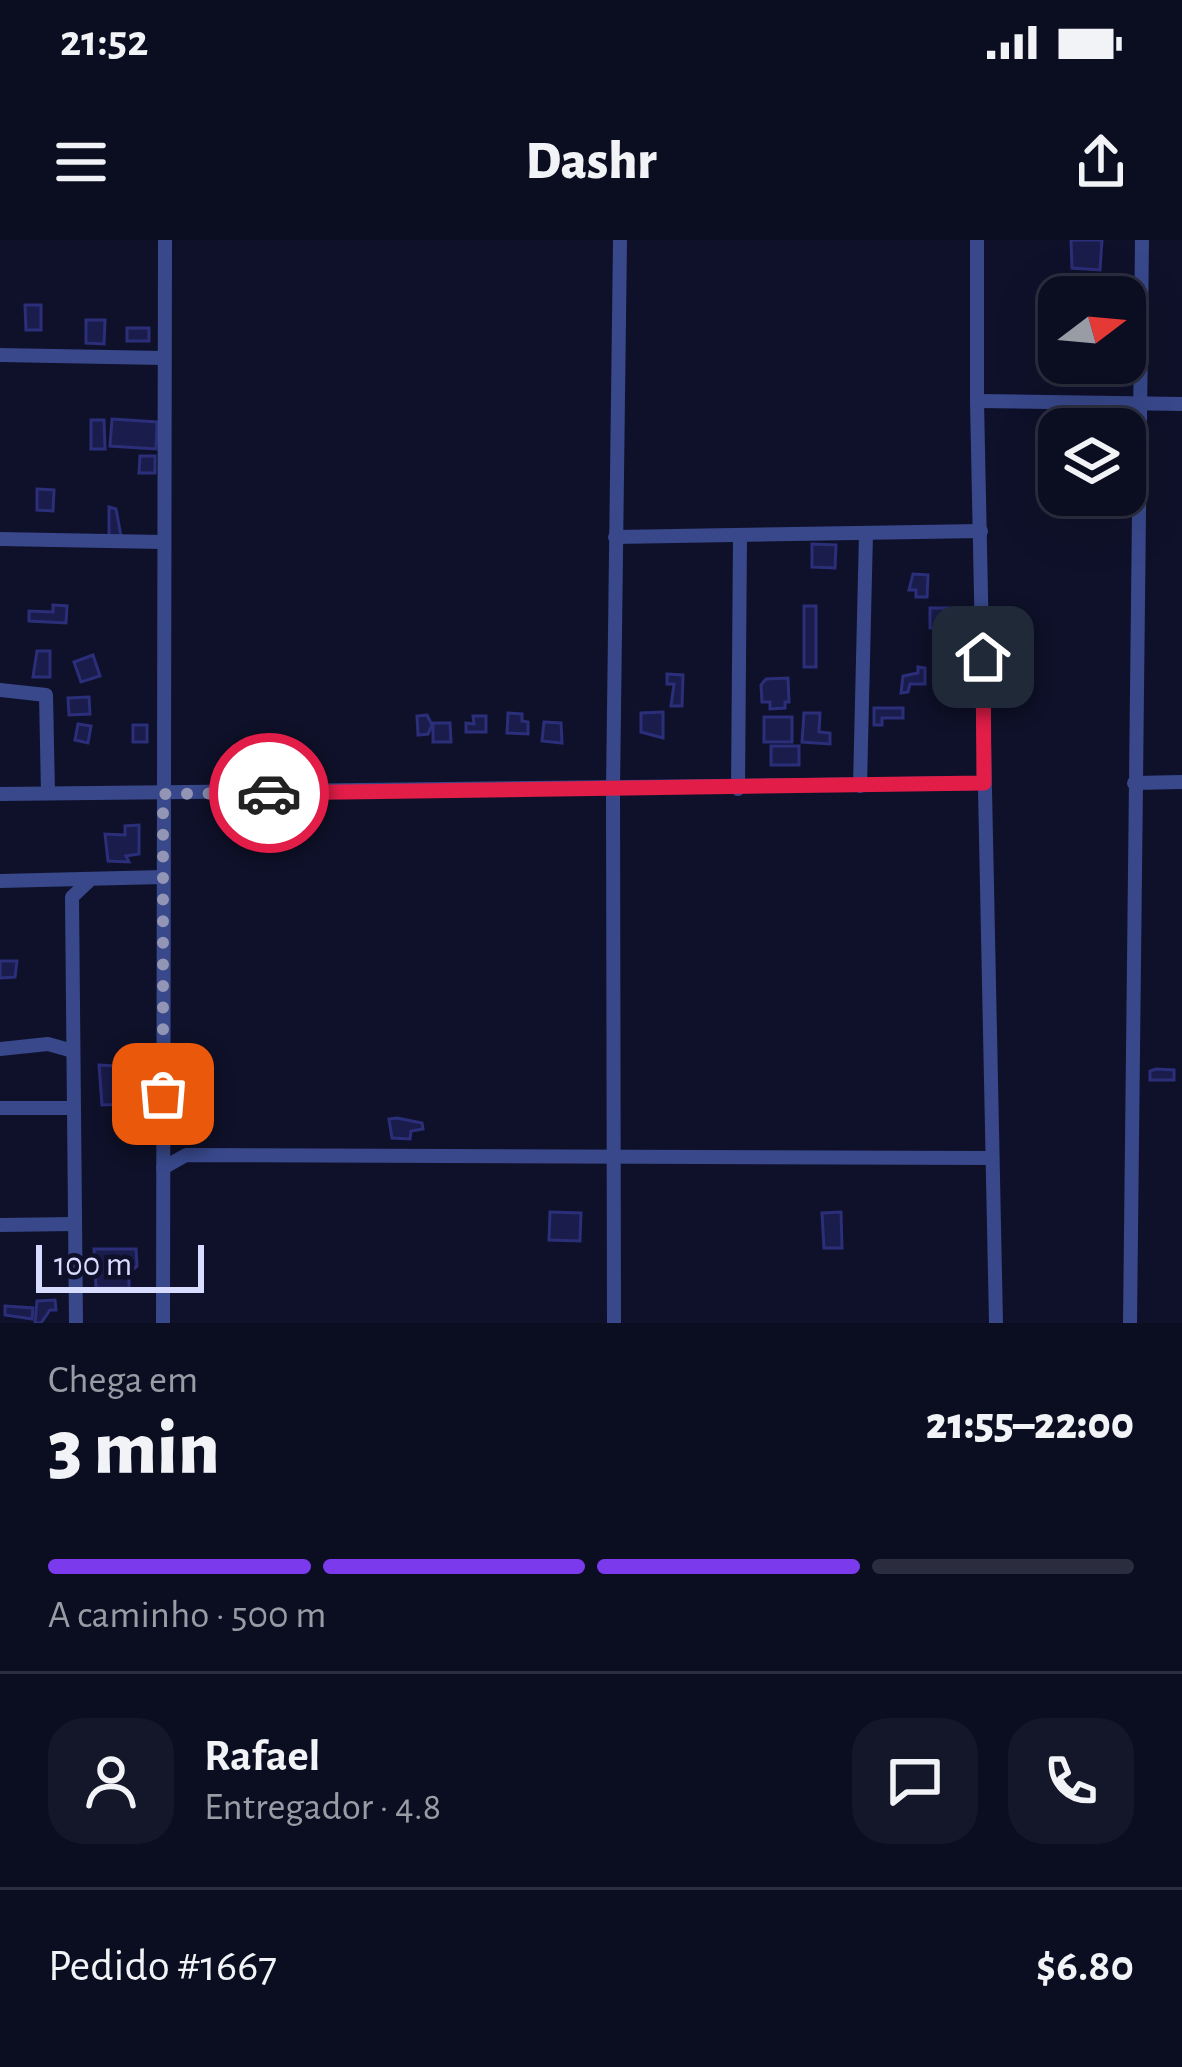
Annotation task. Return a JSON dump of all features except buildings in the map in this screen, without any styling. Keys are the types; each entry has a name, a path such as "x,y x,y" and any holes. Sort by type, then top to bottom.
{"street":[{"path":"163,1323 164,240"},
{"path":"614,1323 620,240"},
{"path":"977,240 996,1323"},
{"path":"1130,1323 1142,240"},
{"path":"0,355 164,358"},
{"path":"977,401 1182,404"},
{"path":"615,537 981,531"},
{"path":"860,786 866,533"},
{"path":"738,789 740,536"},
{"path":"0,538 162,542"},
{"path":"0,690 46,695 47,793"},
{"path":"1134,783 1182,782"},
{"path":"0,794 984,783"},
{"path":"0,881 163,877"},
{"path":"76,1323 73,897 91,878"},
{"path":"51,880 73,897"},
{"path":"49,1044 73,1021"},
{"path":"0,1048 49,1044 73,1051"},
{"path":"0,1108 74,1108"},
{"path":"163,1138 186,1155"},
{"path":"164,1168 186,1155 990,1158"},
{"path":"0,1225 74,1224"}],"way so far":[{"path":"163,1094 163,794 269,793"}],"route":[{"path":"269,793 984,783 983,657"}]}
